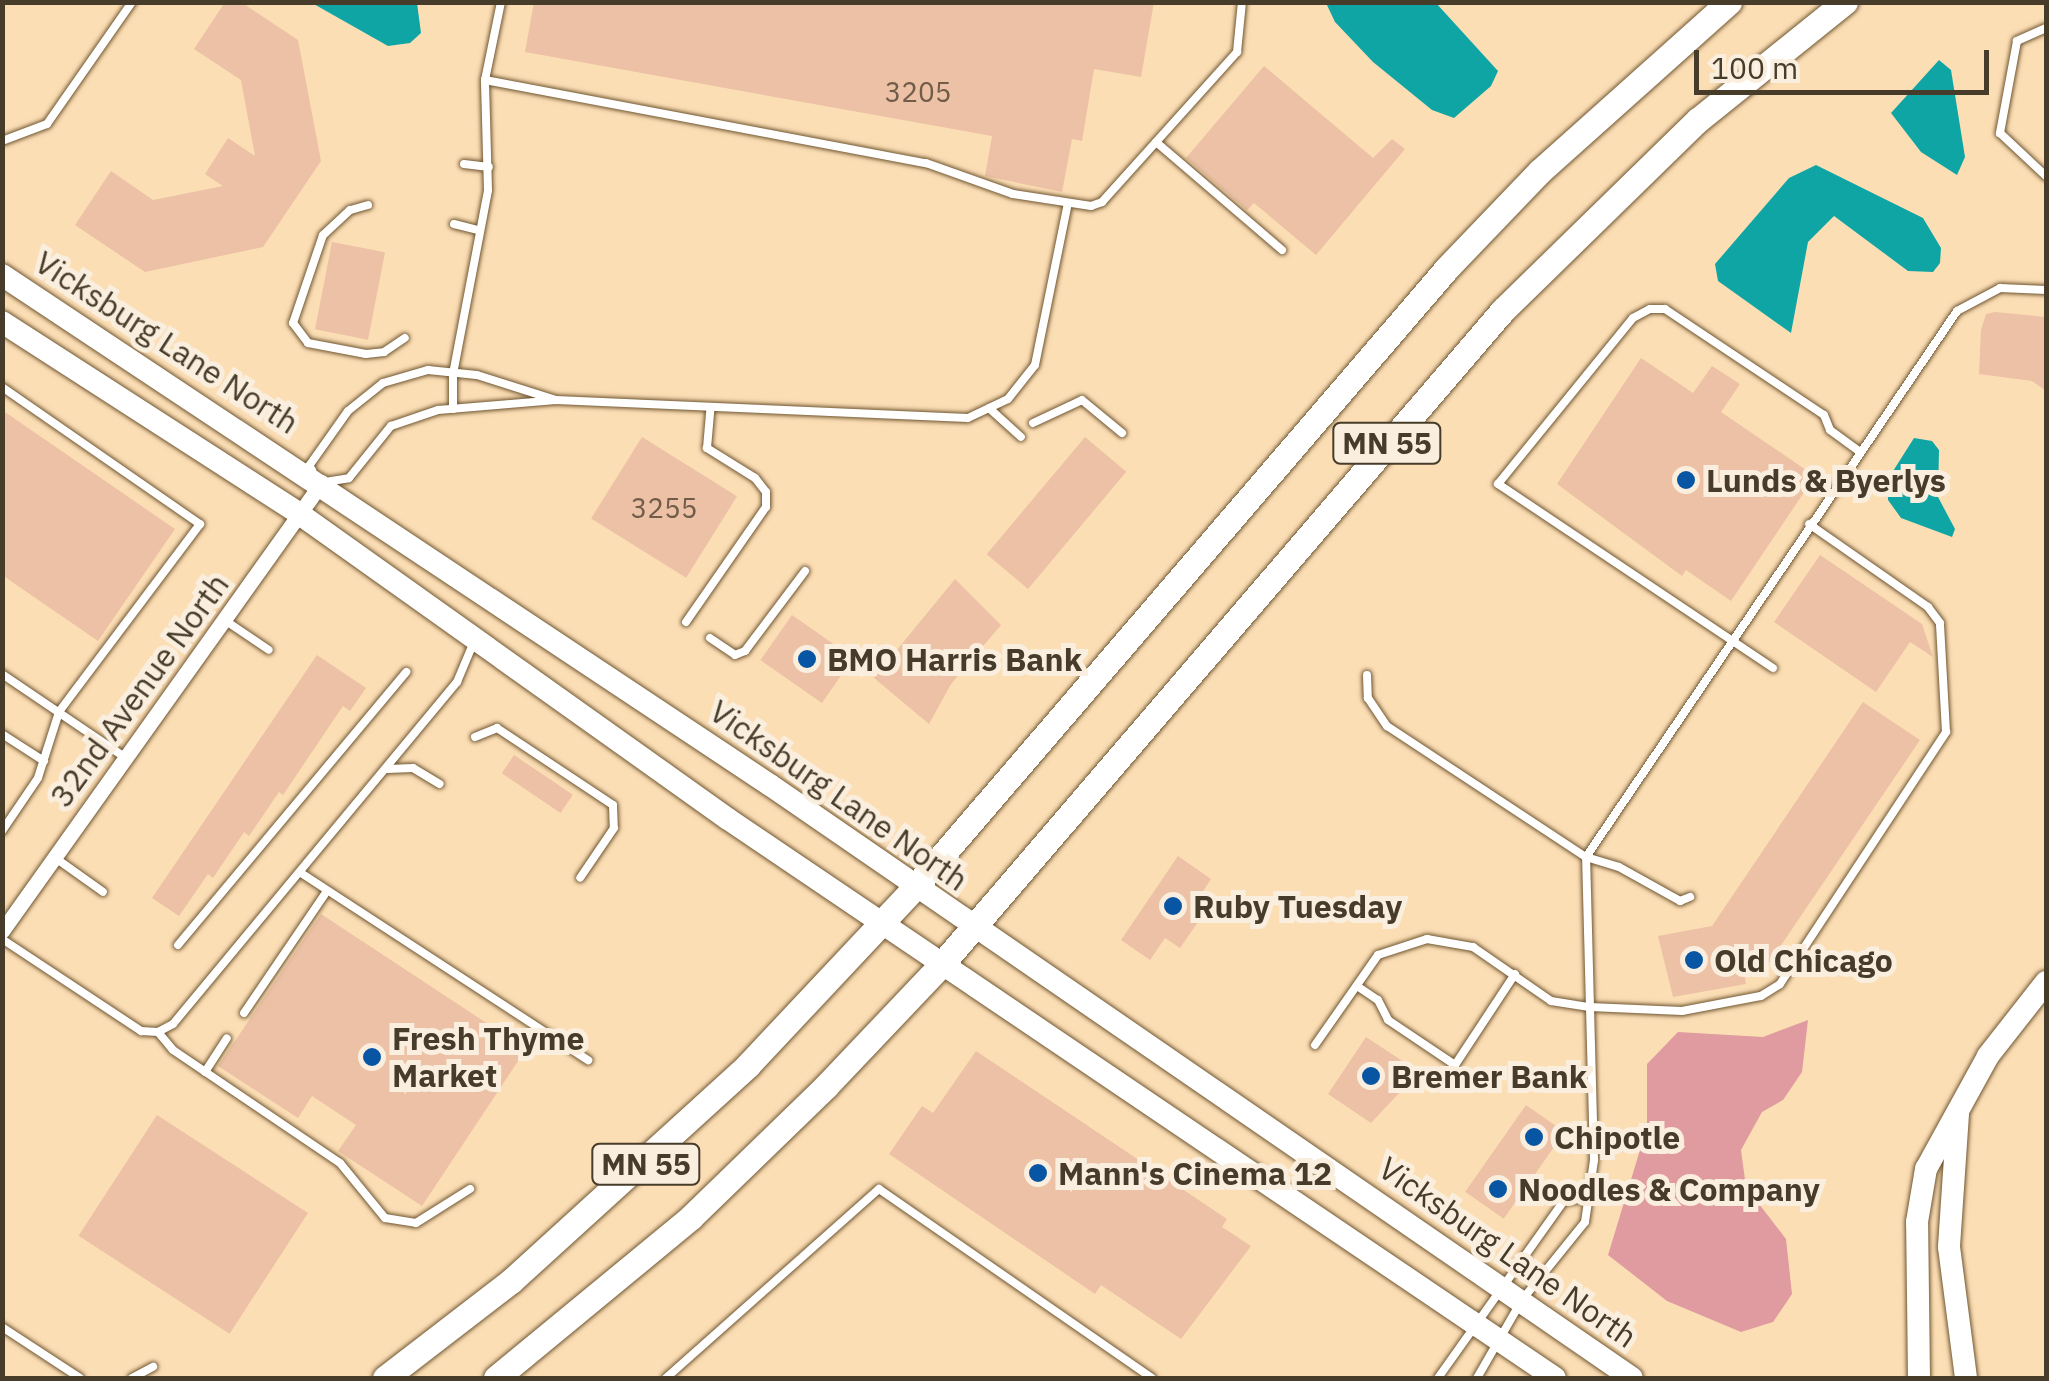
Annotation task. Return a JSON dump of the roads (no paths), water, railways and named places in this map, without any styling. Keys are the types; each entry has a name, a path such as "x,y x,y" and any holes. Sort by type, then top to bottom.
{"main road":[{"name":"MN 55","path":"386,1378 648,1161 882,923 1446,268 1540,171 1729,2"},
{"name":"MN 55","path":"496,1378 692,1217 941,965 1503,310 1684,132 1844,2"},
{"name":"Vicksburg Lane North","path":"2,275 322,482 1502,1285 1632,1378"},
{"path":"2,322 301,515 941,965 1556,1378"},
{"path":"1918,1378 1920,1194 1938,1138 1988,1056 2046,982"},
{"path":"1958,1110 1949,1247 1966,1378"}],"street":[{"name":"32nd Avenue North","path":"2,931 123,756 322,482"}],"lane":[{"path":"2,142 47,124 132,2"},
{"path":"453,409 453,374 488,168 485,80 502,2"},
{"path":"485,80 926,163 1013,194 1068,204 1102,202 1237,52 1242,2"},
{"path":"2046,28 2017,41 2000,133 2046,176"},
{"path":"1156,142 1282,250"},
{"path":"464,164 488,168"},
{"path":"556,400 428,370 383,383 348,412 309,466 322,482 349,478 390,426 453,409 556,400 710,410 968,418 1008,399 1035,365 1068,204"},
{"path":"368,205 350,210 323,235 292,324 308,343 366,354 384,352 404,338"},
{"path":"454,224 478,230"},
{"path":"1477,1378 1522,1300 1585,1222 1594,1160 1586,857 1958,311 2000,288 2046,290"},
{"path":"1773,668 1498,484 1632,318 1650,309 1666,309 1824,415 1830,430 1860,451"},
{"path":"2,387 200,524 59,712 44,761 2,831"},
{"path":"1033,423 1082,400 1122,433"},
{"path":"989,408 1021,437"},
{"path":"686,622 766,507 766,492 755,478 707,448 710,410"},
{"path":"1315,1045 1378,955 1427,940 1473,948 1551,1001 1590,1007 1682,1011 1771,992 1942,744 1940,623 1928,607 1810,524"},
{"path":"710,638 735,656 746,651 805,572"},
{"path":"222,618 270,650"},
{"path":"158,1032 173,1024 387,770 461,677 475,640"},
{"path":"178,945 406,672"},
{"path":"2,674 123,756"},
{"path":"1367,675 1368,698 1387,726 1586,857 1619,867 1680,901 1690,897"},
{"path":"476,737 498,728 612,806 614,828 580,878"},
{"path":"2,734 44,761"},
{"path":"387,770 413,768 440,784"},
{"path":"54,857 104,892"},
{"path":"301,873 325,894 588,1060"},
{"path":"244,1013 325,894"},
{"path":"2,939 141,1030 158,1032 205,1072 340,1163 396,1223 416,1224 470,1189"},
{"path":"1357,986 1378,1000 1388,1020 1454,1065 1515,974"},
{"path":"205,1072 226,1038"},
{"path":"666,1378 879,1189 1152,1378"},
{"path":"1438,1378 1564,1200 1586,1198"},
{"path":"2,1327 80,1378"},
{"path":"132,1378 153,1367"}],"water":[{"path":"312,3 417,3 421,33 410,43 388,46"},
{"path":"1326,3 1436,3 1498,71 1491,86 1454,118 1432,110 1373,62 1335,22"},
{"path":"1939,60 1951,70 1965,157 1957,175 1921,152 1891,113"},
{"path":"1816,165 1923,218 1941,248 1940,263 1933,272 1908,271 1834,216 1808,242 1791,333 1718,281 1715,264 1789,178"},
{"path":"1914,438 1932,441 1939,450 1938,497 1955,529 1952,537 1901,518 1888,500 1888,479"}],"place":[{"name":"Lunds & Byerlys","path":"1686,480"},
{"name":"BMO Harris Bank","path":"807,659"},
{"name":"Ruby Tuesday","path":"1173,906"},
{"name":"Old Chicago","path":"1694,960"},
{"name":"Fresh Thyme Market","path":"372,1057"},
{"name":"Bremer Bank","path":"1371,1076"},
{"name":"Chipotle","path":"1534,1137"},
{"name":"Mann's Cinema 12","path":"1038,1173"},
{"name":"Noodles & Company","path":"1498,1189"}]}
